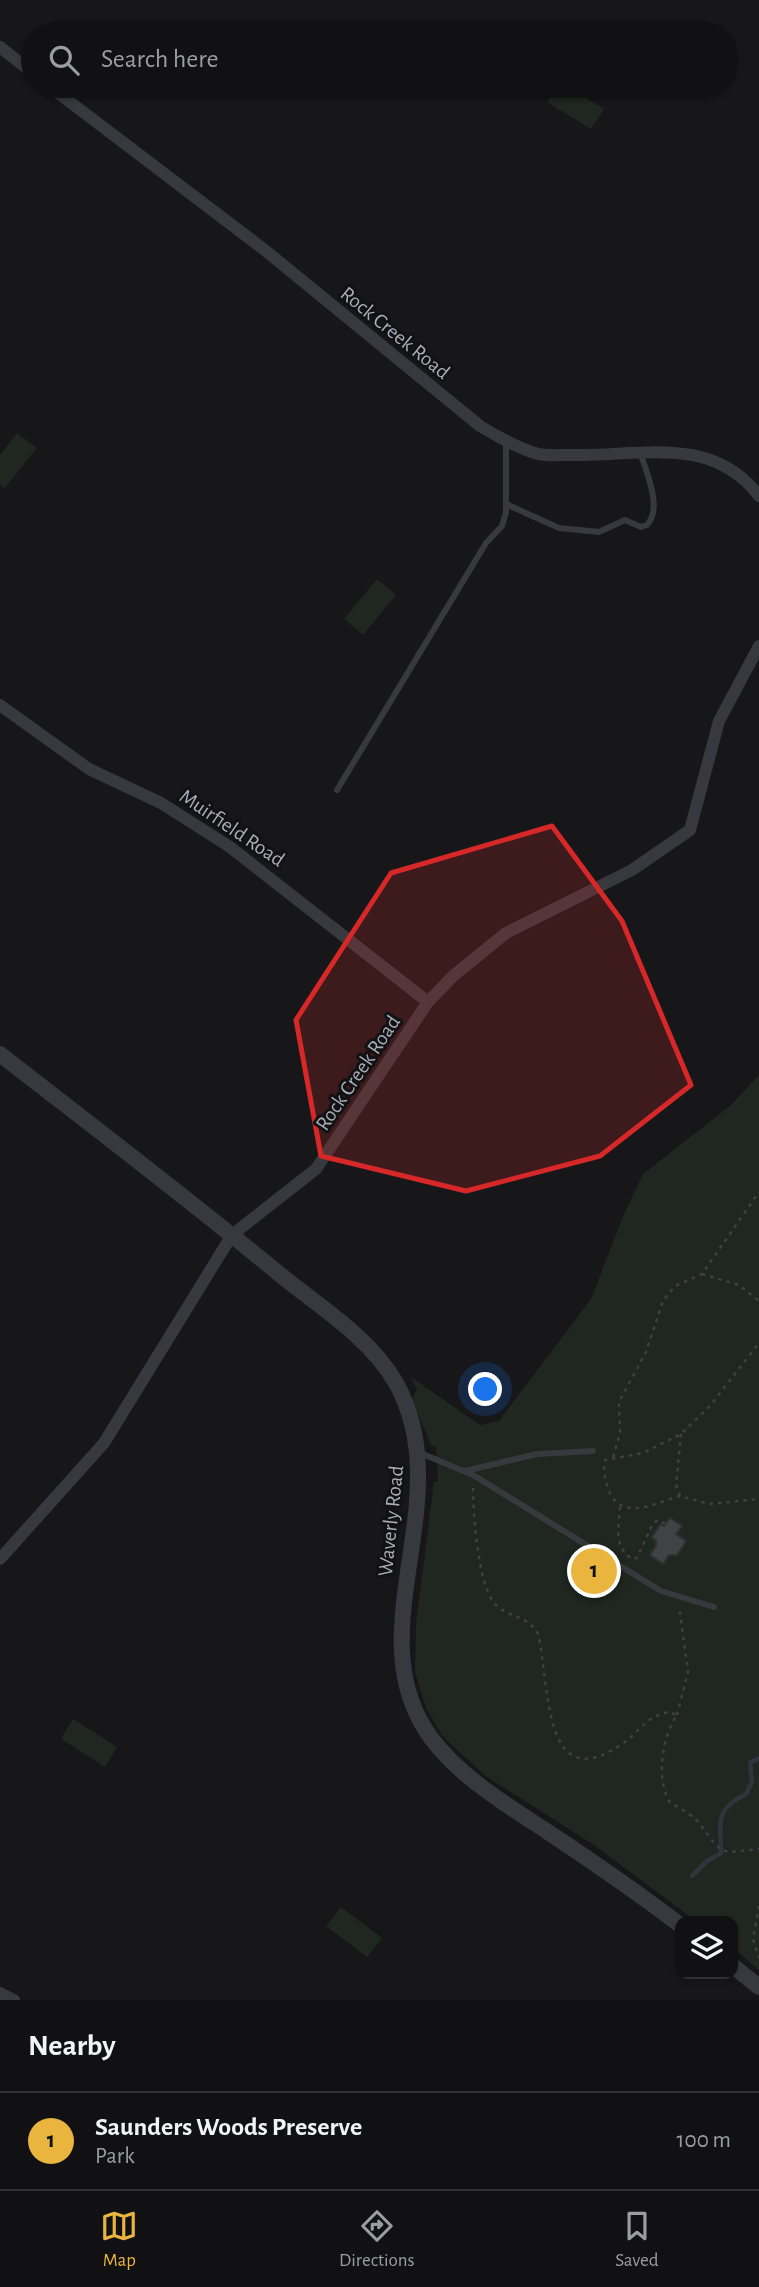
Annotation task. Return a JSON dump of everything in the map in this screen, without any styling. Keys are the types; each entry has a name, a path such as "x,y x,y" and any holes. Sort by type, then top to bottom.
{"street":[{"path":"0,47 21,64"},
{"name":"Rock Creek Road","path":"65,98 267,251 480,426 506,442 540,454 594,456 659,450 701,455 724,465 759,496"},
{"name":"Rock Creek Road","path":"0,1559 104,1443 232,1235 316,1169 428,1002 453,976 506,933 632,870 690,830 719,721 759,646"},
{"name":"Muirfield Road","path":"0,705 89,769 161,803 230,847 428,1002"},
{"name":"Waverly Road","path":"0,1054 232,1235 357,1338 385,1366 412,1419 418,1452 419,1494 402,1633 407,1686 421,1721 443,1752 488,1791 675,1922"},
{"path":"738,1970 759,1987"},
{"path":"0,1993 14,2000"}],"lane":[{"path":"337,790 486,543 502,526 506,504 506,442"},
{"path":"506,504 559,528 599,532 625,520 640,527 647,525 653,515 652,496 640,452"},
{"path":"465,1471 537,1454 593,1451"},
{"path":"418,1452 473,1475 680,1599 714,1607"}],"path":[{"path":"612,1457 620,1433 619,1402 646,1352 663,1301 675,1286 702,1273 759,1192"},
{"path":"702,1273 739,1285 759,1301"},
{"path":"759,1343 710,1406 681,1434 643,1453 605,1460 610,1495 620,1507 629,1510 680,1496 709,1504 759,1499"},
{"path":"680,1496 676,1485 682,1448 681,1434"},
{"path":"473,1475 472,1509 479,1560 489,1594 503,1610 532,1623 538,1634 555,1731 568,1755 580,1761 594,1759 625,1743 637,1727 655,1717 670,1712 677,1715"},
{"path":"620,1507 618,1538 632,1559 637,1558 653,1523 659,1520 666,1524"},
{"path":"680,1599 677,1614 687,1653 688,1672 684,1699 663,1760 663,1791 668,1801 690,1814 700,1824 716,1847 727,1853 759,1849"},
{"path":"759,1906 753,1939 759,1958"}],"highlighted area":[{"path":"552,826 622,921 691,1085 600,1156 466,1191 321,1156 296,1020 391,873"}],"shaded area":[{"path":"550,98 586,98 604,109 591,129 547,102"},
{"path":"17,433 37,448 4,489 0,485 0,455"},
{"path":"377,579 396,595 363,635 344,619"},
{"path":"759,1075 759,1970 738,1952 738,1916 689,1916 591,1843 487,1777 443,1737 426,1708 415,1672 416,1624 434,1482 438,1481 436,1447 431,1445 412,1399 417,1390 411,1377 480,1425 499,1421 591,1299 624,1214 643,1174 731,1105"},
{"path":"73,1719 117,1747 105,1767 61,1739"},
{"path":"341,1907 382,1938 367,1957 326,1926"}],"building":[{"path":"670,1518 682,1526 676,1534 686,1541 677,1555 669,1555 663,1564 650,1555 656,1546 652,1537 661,1524 664,1526"}],"waterway":[{"path":"692,1876 707,1861 721,1853 721,1819 728,1806 746,1794 752,1782 750,1763 759,1758"}],"place":[{"name":"Saunders Woods Preserve","path":"594,1571"}]}
